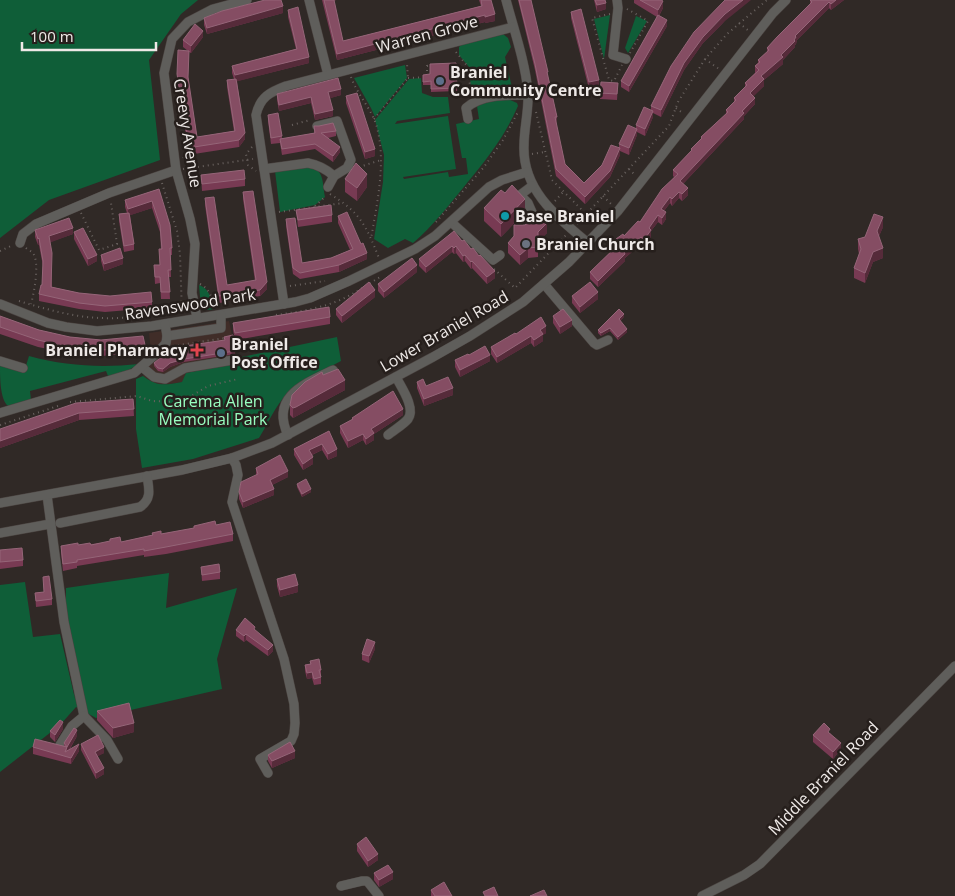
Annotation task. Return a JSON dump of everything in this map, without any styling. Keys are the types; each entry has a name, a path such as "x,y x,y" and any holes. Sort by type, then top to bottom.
{"street":[{"name":"Creevy Avenue","path":"196,315 192,293 195,258 194,236 176,170 164,73 172,39 188,22 213,9 247,0"},
{"path":"309,0 328,75"},
{"path":"506,0 523,64 528,95 524,156 527,172 532,186 549,207 588,243"},
{"path":"617,0 618,8 613,55 626,59"},
{"name":"Lower Braniel Road","path":"0,503 232,458 288,435 470,336 523,302 588,243 618,211 754,37 786,0"},
{"name":"Warren Grove","path":"284,304 256,115 260,101 276,90 513,27"},
{"path":"468,119 466,108 472,102 504,95 528,95"},
{"path":"317,126 337,121 351,160 347,168 334,176 329,190"},
{"path":"264,169 308,163 320,166 334,176"},
{"path":"20,243 23,234 29,228 77,206 176,170"},
{"name":"Ravenswood Park","path":"0,304 48,323 87,330 113,330 164,319 196,315 218,315 310,298 415,249 435,236 489,187 502,180 527,172"},
{"path":"532,186 520,195 528,203 535,219"},
{"path":"451,222 497,257"},
{"path":"544,284 594,343 597,345 608,340"},
{"path":"167,336 221,328 218,315"},
{"path":"0,413 125,376 142,367 163,347 167,336 164,319"},
{"path":"142,367 154,377 165,378 185,368 233,360"},
{"path":"0,361 23,368"},
{"path":"288,435 283,420 283,405 297,390 333,370"},
{"path":"388,435 407,420 410,414 409,405 396,377"},
{"path":"232,458 238,475 232,502 284,659 294,704 295,723 291,741 260,759 268,774"},
{"path":"0,533 140,507 149,497 147,476"},
{"path":"46,495 55,524 64,622 84,716 107,740 118,759"},
{"name":"Middle Braniel Road","path":"702,896 744,875 760,864 955,666"},
{"path":"60,745 72,726 84,716"},
{"path":"341,886 367,881 379,896"}],"path":[{"path":"497,257 493,268 515,288 669,126 678,102 705,59 727,34 767,0"},
{"path":"739,23 754,37"},
{"path":"456,52 468,67 472,102"},
{"path":"374,119 408,78 405,55"},
{"path":"705,59 725,74"},
{"path":"408,78 427,77 427,66 436,65"},
{"path":"348,70 374,119 379,138 381,160 371,239"},
{"path":"435,236 434,224 484,167 503,140 520,109 528,107 536,112 552,180 586,214"},
{"path":"292,125 312,120 317,126"},
{"path":"524,156 545,152"},
{"path":"174,154 182,156 191,163 193,172 180,187"},
{"path":"176,170 262,158"},
{"path":"347,168 356,168 381,160"},
{"path":"160,175 177,231 180,254 182,313 196,315"},
{"path":"315,206 329,190 361,219 381,265"},
{"path":"549,207 564,192"},
{"path":"77,206 99,250 117,244 110,193"},
{"path":"603,196 618,211"},
{"path":"270,213 343,203"},
{"path":"0,251 5,247 20,243 33,254 36,281 31,305"},
{"path":"193,281 206,287 209,291 218,315"},
{"path":"281,287 327,281 336,287"},
{"path":"326,299 328,304"},
{"path":"15,300 63,312 98,318 164,319"},
{"path":"163,347 206,341"},
{"path":"66,403 80,400 137,396 152,402 175,402 188,398 208,386 238,379"},
{"path":"0,424 58,406"}],"shaded area":[{"path":"229,321 238,363 186,373 183,382 163,385 153,383 143,376 151,351 149,333"}],"green space":[{"path":"0,0 198,0 181,14 149,60 160,160 49,200 0,238"},
{"path":"610,15 604,59 594,19"},
{"path":"636,16 647,21 628,53 625,48"},
{"path":"503,34 508,38 511,47 505,57 513,92 472,99 469,67 459,55 459,47"},
{"path":"405,65 407,78 375,117 354,78"},
{"path":"421,78 422,93 433,97 448,97 450,113 397,121 395,124 448,116 456,169 403,177 404,179 448,172 449,177 468,174 466,158 462,158 456,124 479,119 477,106 483,101 508,99 517,103 518,106 488,156 434,222 413,243 405,239 388,248 374,239 383,182 384,155 375,120 409,79"},
{"path":"307,165 320,173 325,197 315,205 280,212 275,171"},
{"path":"199,285 208,292 214,309 207,310 201,308"},
{"name":"Carema Allen Memorial Park","path":"337,337 341,361 312,376 293,389 279,404 259,438 193,459 142,468 136,429 136,379 143,376 161,384 182,382 186,373 237,363 237,358"},
{"path":"29,356 56,362 84,365 139,364 120,375 108,376 106,371 30,391 31,400 8,406 2,393 0,364 24,372"},
{"path":"169,573 166,608 237,588 217,659 222,689 96,718 76,707 60,725 0,772 0,585 25,582 33,637 60,634 75,699 66,626 66,588"}],"building":[{"path":"265,0 281,0 283,6 207,28 204,18 222,11"},
{"path":"324,0 334,0 343,41 482,6 481,0 491,0 495,14 337,54"},
{"path":"519,0 531,0 548,72 565,164 584,183 602,165 611,145 620,148 610,171 585,197 556,169 535,64"},
{"path":"595,0 605,0 606,3 597,5"},
{"path":"640,0 661,0 663,1 658,10"},
{"path":"725,0 743,0 725,14 703,37 684,63 661,110 651,106 671,66 694,32"},
{"path":"810,0 836,0 831,4 829,2 795,36 795,41 781,55 783,57 761,76 764,79 750,93 755,98 742,111 744,113 680,181 688,188 682,194 679,192 672,199 670,197 661,209 666,212 662,218 658,215 649,228 651,230 644,240 641,237 624,252 625,254 598,281 590,272 620,243 616,239 623,234 624,236 638,221 640,222 662,189 678,174 673,170 692,150 701,137 728,112 726,110 736,100 734,98 747,85 745,83 759,70 755,66 760,62 758,60 769,50 767,48 777,37 812,2"},
{"path":"298,7 309,57 235,75 232,66 297,49 288,10"},
{"path":"581,9 599,80 589,82 571,12"},
{"path":"658,15 667,20 629,86 621,81"},
{"path":"195,24 203,31 191,46 183,40"},
{"path":"178,50 189,51 188,77 197,137 235,131 227,80 236,79 245,133 239,140 194,147 188,141 177,74"},
{"name":"Braniel Community Centre","path":"456,63 457,88 431,89 431,81 423,82 423,75 430,74 430,64"},
{"path":"338,78 341,89 328,92 333,110 315,114 311,97 279,105 277,94"},
{"path":"601,82 618,83 617,94 600,93"},
{"path":"357,93 375,149 365,152 346,96"},
{"path":"644,107 653,111 645,129 636,125"},
{"path":"278,113 282,136 271,138 268,115"},
{"path":"333,123 336,131 321,133 340,147 333,156 315,144 282,149 280,139 315,133 314,126"},
{"path":"628,125 637,129 629,148 619,144"},
{"path":"356,163 367,174 357,188 345,179"},
{"path":"244,170 245,179 202,184 201,175"},
{"path":"512,185 525,199 501,224 484,208 501,190 505,193"},
{"path":"159,189 170,225 172,248 170,248 171,270 168,270 170,292 161,292 160,277 155,277 154,265 160,265 159,249 162,249 160,225 152,201 128,209 125,200"},
{"path":"253,191 267,282 260,290 219,296 205,198 214,197 227,285 256,280 243,192"},
{"path":"331,205 332,215 298,220 296,210"},
{"path":"347,212 367,253 339,265 300,273 293,268 286,219 295,218 302,263 331,258 353,249 338,216"},
{"path":"129,213 134,244 124,246 119,214"},
{"path":"874,214 883,217 877,231 883,248 873,252 865,273 854,268 861,249 858,239 865,237"},
{"path":"538,215 547,223 538,232 538,247 528,248 520,255 508,243 514,236 514,225 525,225"},
{"path":"69,218 73,228 49,236 52,253 51,287 79,293 110,296 151,292 152,302 105,306 79,303 39,294 42,285 43,261 39,238 35,230"},
{"path":"83,228 97,255 88,259 74,232"},
{"path":"454,231 462,241 464,240 471,249 473,248 495,271 487,277 472,261 465,255 463,256 456,246 454,248 452,246 426,267 419,259"},
{"path":"120,248 123,258 104,264 101,255"},
{"path":"412,258 417,265 384,292 378,284"},
{"path":"369,282 375,290 342,316 336,309"},
{"path":"590,282 598,292 580,307 572,296"},
{"path":"329,307 330,317 235,333 233,323"},
{"path":"563,309 572,320 560,327 553,316"},
{"path":"619,309 624,314 619,319 627,329 618,337 610,328 601,333 598,330"},
{"path":"0,316 39,330 70,337 101,340 143,336 145,345 103,350 63,347 0,327"},
{"path":"541,317 546,326 540,330 543,334 534,340 531,336 497,357 491,347 516,334"},
{"path":"233,335 235,351 184,359 170,363 163,369 158,368 154,363 166,353 178,352 178,347 225,340 224,337"},
{"path":"485,346 490,355 460,370 455,360"},
{"path":"338,369 345,380 296,407 293,408 290,405 292,395 305,382 322,372 323,375"},
{"path":"448,377 453,388 424,399 417,382 423,379 426,386"},
{"path":"393,391 403,409 371,429 374,433 366,439 363,434 348,441 340,426"},
{"path":"133,399 134,409 79,413 0,441 0,429 76,403"},
{"path":"329,431 337,449 328,454 322,444 309,450 313,457 303,464 294,449"},
{"path":"280,455 288,471 270,480 274,489 243,502 239,492 241,482 258,474 256,468"},
{"path":"306,479 311,489 302,494 297,484"},
{"path":"215,521 216,525 230,522 233,534 144,551 144,549 77,560 77,562 63,564 61,546 78,543 78,545 90,543 91,545 120,537 121,542 153,535 152,533 161,531 161,534 194,528 194,526"},
{"path":"22,548 23,560 0,562 0,550"},
{"path":"219,564 220,572 202,575 201,567"},
{"path":"295,574 298,585 280,590 277,579"},
{"path":"49,576 52,599 36,601 35,593 44,592 43,577"},
{"path":"245,618 255,627 254,629 273,645 268,650 246,634 244,636 236,630"},
{"path":"367,639 375,642 369,656 362,654"},
{"path":"319,659 321,677 314,679 312,672 307,673 305,665 311,664 310,661"},
{"path":"129,703 134,723 113,728 97,711"},
{"path":"60,720 63,722 55,735 50,731"},
{"path":"824,723 830,729 828,732 841,743 833,752 813,735"},
{"path":"74,728 77,730 67,747 64,743"},
{"path":"98,735 104,747 95,752 104,768 96,773 81,744"},
{"path":"35,739 67,747 65,752 79,744 71,758 33,747"},
{"path":"290,742 295,751 272,761 268,755"},
{"path":"366,837 378,854 368,861 357,844"},
{"path":"388,865 393,872 379,880 374,873"},
{"path":"444,882 452,896 435,896 431,890"},
{"path":"494,887 498,896 485,896 483,892"},
{"path":"544,890 547,896 530,896"}],"place":[{"name":"Braniel Community Centre","path":"440,81"},
{"name":"Base Braniel","path":"505,216"},
{"name":"Braniel Church","path":"526,244"},
{"name":"Braniel Pharmacy","path":"197,350"},
{"name":"Braniel Post Office","path":"221,353"}]}
